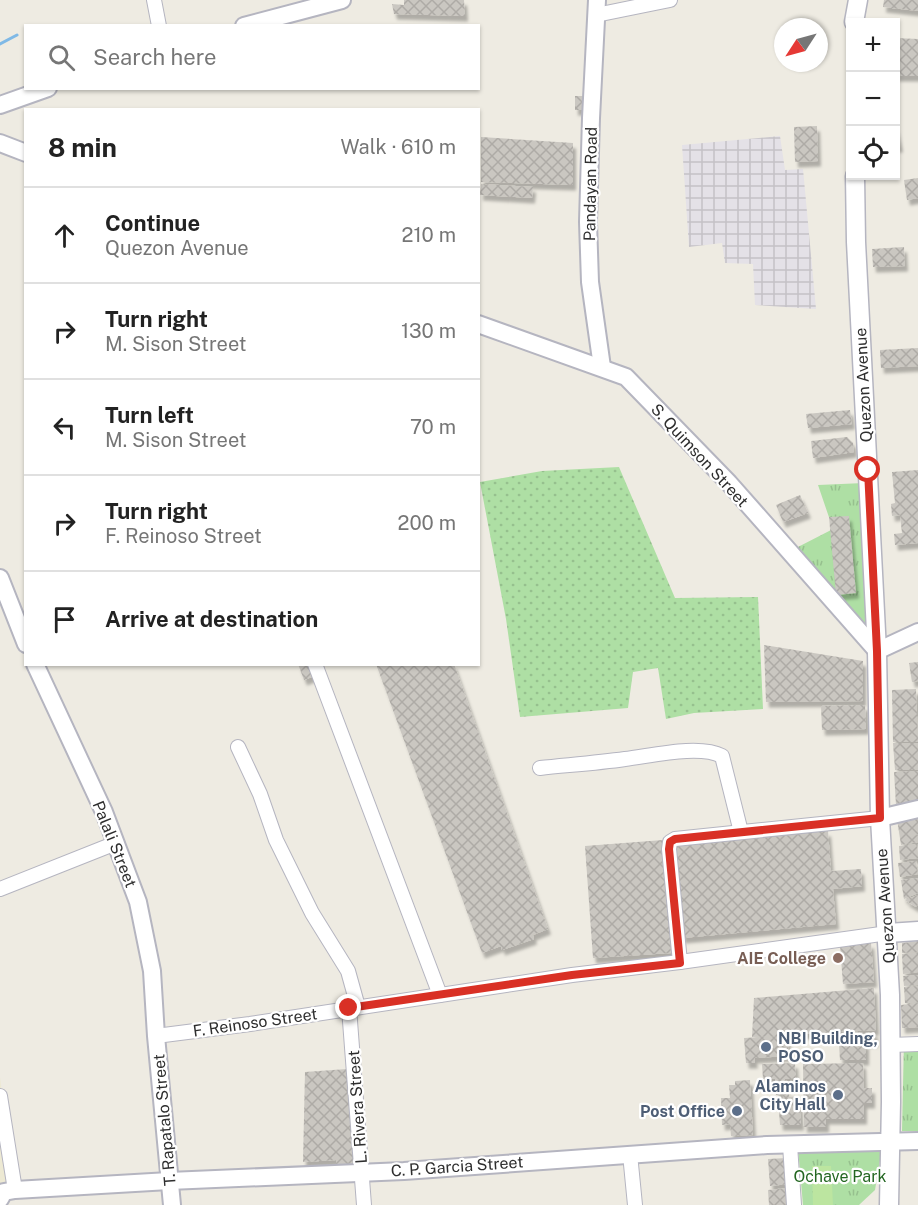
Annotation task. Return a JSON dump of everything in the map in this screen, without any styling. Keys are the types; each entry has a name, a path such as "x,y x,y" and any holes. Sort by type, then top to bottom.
{"main road":[{"path":"855,18 858,0"},
{"name":"Quezon Avenue","path":"855,180 856,242 877,651 880,818 888,933 891,1045 890,1141 886,1200"},
{"path":"888,933 918,931"}],"street":[{"path":"154,0 159,24"},
{"path":"252,24 342,0"},
{"path":"597,8 670,0"},
{"name":"Pandayan Road","path":"597,8 588,232 590,282 602,368"},
{"path":"0,105 42,90"},
{"path":"0,143 24,152"},
{"name":"S. Quimson Street","path":"480,325 626,377 729,483 877,651"},
{"path":"0,578 21,618 24,634"},
{"path":"877,651 918,632"},
{"name":"Palali Street","path":"36,666 104,812 138,902 152,971 156,1036"},
{"path":"316,666 440,995"},
{"name":"L. Rivera Street","path":"238,747 260,794 286,861 312,913 348,971 354,1008 364,1205"},
{"path":"540,768 669,752 714,752 722,756 726,763 728,781 741,832"},
{"path":"680,963 670,842 675,839 880,818 918,809"},
{"path":"0,889 116,843"},
{"name":"F. Reinoso Street","path":"156,1036 572,975 680,963 888,933"},
{"name":"T. Rapatalo Street","path":"156,1036 172,1205"},
{"path":"891,1045 918,1044"},
{"path":"0,1096 5,1196 1,1205"},
{"name":"C. P. Garcia Street","path":"5,1196 170,1181 362,1173 790,1144 918,1141"},
{"path":"790,1144 794,1205"},
{"path":"630,1154 635,1205"}],"shaded area":[{"path":"780,136 785,170 803,169 816,309 755,305 753,264 725,263 722,243 689,247 682,145"},
{"path":"0,1077 13,1185 0,1187"}],"green space":[{"path":"619,467 675,598 758,597 763,709 694,713 666,719 658,668 633,672 628,708 520,717 506,619 480,482 542,471"},
{"path":"864,483 871,632 796,548 833,529 818,485"},
{"path":"918,1039 918,1131 902,1131 904,1040"},
{"name":"Ochave Park","path":"798,1148 882,1148 875,1190 859,1205 803,1205"},
{"path":"812,1166 831,1166 833,1205 813,1205"}],"building":[{"path":"404,0 464,0 465,16 394,14 392,4 404,5"},
{"path":"884,0 918,0 918,11 883,7"},
{"path":"900,38 918,39 918,76 900,76"},
{"path":"575,96 584,96 584,110 575,110"},
{"path":"817,126 818,161 795,162 794,127"},
{"path":"481,137 573,143 573,185 481,182"},
{"path":"918,178 918,198 907,200 904,180"},
{"path":"481,184 533,187 532,198 480,195"},
{"path":"904,247 905,266 873,267 872,249"},
{"path":"918,348 918,366 881,368 880,350"},
{"path":"850,410 852,424 808,428 806,414"},
{"path":"847,437 853,443 854,452 813,458 811,441"},
{"path":"918,470 918,543 895,545 894,534 902,533 900,515 892,516 891,504 895,503 892,472"},
{"path":"800,495 808,513 783,522 776,505"},
{"path":"849,516 856,593 836,595 829,517"},
{"path":"764,645 863,661 863,701 766,702"},
{"path":"918,662 918,681 912,682 909,663"},
{"path":"299,666 314,666 317,675 304,680"},
{"path":"377,666 455,666 548,929 533,935 534,939 502,950 501,946 482,953"},
{"path":"916,689 918,742 893,742 892,690"},
{"path":"865,705 866,729 822,730 821,706"},
{"path":"893,743 918,743 918,770 895,770"},
{"path":"918,771 918,800 896,805 894,772"},
{"path":"918,817 918,834 908,836 918,835 918,842 901,845 897,819"},
{"path":"828,831 831,871 861,869 862,886 833,889 836,924 682,938 674,844"},
{"path":"663,840 671,953 593,958 585,846"},
{"path":"917,844 918,858 900,860 899,846"},
{"path":"916,861 918,874 900,877 898,863"},
{"path":"918,878 918,893 904,899 901,880"},
{"path":"918,895 916,907 905,900"},
{"path":"918,941 918,952 902,953 902,943"},
{"path":"871,943 874,982 843,984 840,946"},
{"path":"918,953 918,972 903,974 902,954"},
{"path":"918,975 918,985 904,986 903,976"},
{"path":"918,986 918,1002 905,1003 904,987"},
{"path":"874,988 876,1030 787,1035 789,1056 754,1058 755,1063 746,1063 744,1038 780,1036 752,1037 754,998"},
{"path":"918,1003 918,1013 908,1014 918,1014 918,1027 902,1028 901,1005"},
{"path":"849,1032 875,1032 875,1042 850,1042"},
{"path":"866,1043 866,1060 840,1060 839,1044"},
{"path":"795,1063 796,1079 785,1079 785,1089 781,1089 781,1095 776,1095 775,1079 763,1079 762,1064"},
{"name":"Alaminos City Hall","path":"863,1063 864,1088 872,1088 872,1103 864,1103 864,1119 826,1119 826,1127 804,1127 803,1064"},
{"path":"347,1069 354,1164 336,1165 336,1160 303,1162 305,1072"},
{"name":"Post Office","path":"750,1080 753,1135 731,1136 730,1124 722,1125 721,1098 730,1098 729,1085 735,1085 735,1081"},
{"path":"783,1091 789,1091 789,1097 799,1096 801,1125 780,1125 778,1098 783,1098"},
{"path":"787,1158 789,1184 770,1186 768,1159"},
{"path":"787,1188 789,1205 769,1205 768,1190"}],"waterway":[{"path":"0,44 17,35"}],"place":[{"name":"AIE College","path":"838,958"},
{"name":"NBI Building, POSO","path":"766,1047"},
{"name":"Alaminos City Hall","path":"838,1095"},
{"name":"Post Office","path":"737,1111"}],"route":[{"path":"349,1008 572,975 680,963 670,842 675,839 880,818 877,651 868,470"}]}
